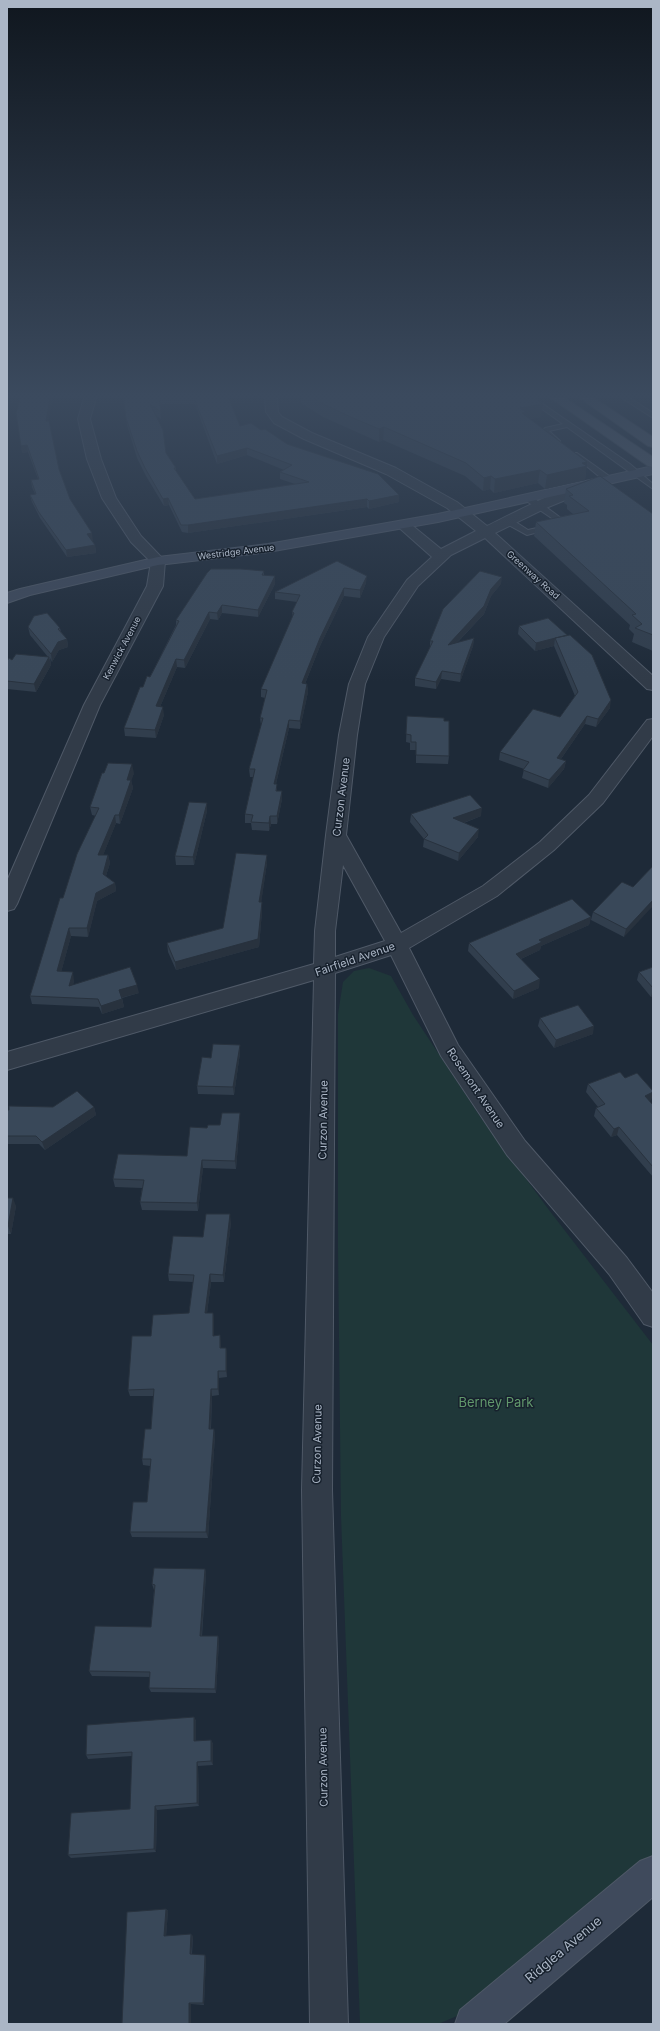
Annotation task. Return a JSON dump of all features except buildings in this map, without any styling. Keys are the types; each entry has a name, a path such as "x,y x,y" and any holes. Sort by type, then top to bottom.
{"street":[{"path":"108,493 136,539 158,561"},
{"path":"430,493 452,505 462,513 497,527 540,506 576,493"},
{"name":"Westridge Avenue","path":"7,598 25,592 158,561 268,548 403,525 553,493"},
{"path":"403,525 441,557"},
{"name":"Curzon Avenue","path":"329,2024 317,1490 325,931 348,735 358,684 376,637 412,583 446,552 497,527"},
{"name":"Greenway Road","path":"497,527 653,685"},
{"name":"Kenwick Avenue","path":"7,904 92,705 155,586 158,561"},
{"name":"Fairfield Avenue","path":"7,1061 129,1028 325,969 397,945 490,891 547,846 596,799 653,724"},
{"name":"Rosemont Avenue","path":"336,835 397,945 449,1050 516,1148 618,1266 653,1316"},
{"name":"Ridglea Avenue","path":"474,2024 653,1874"}],"lane":[{"path":"497,527 527,533 565,524 528,498"}],"green space":[{"name":"Berney Park","path":"369,968 391,976 413,1015 481,1118 549,1210 653,1345 653,1860 602,1907 457,2016 438,2024 360,2024 341,1516 338,1248 338,1014 343,982 354,971"}]}
